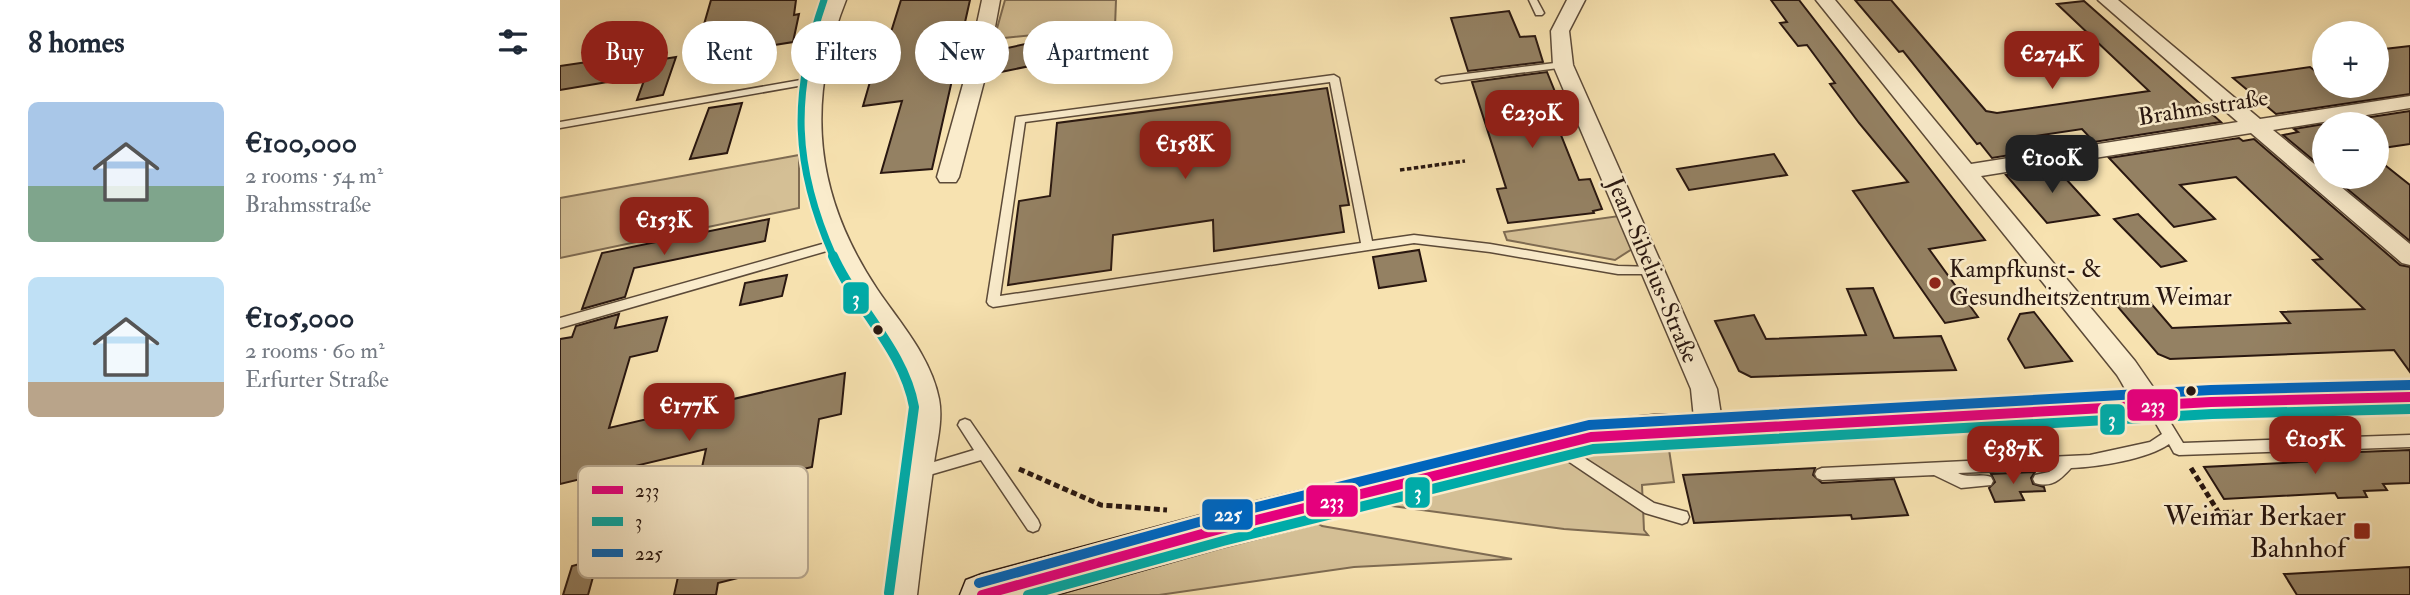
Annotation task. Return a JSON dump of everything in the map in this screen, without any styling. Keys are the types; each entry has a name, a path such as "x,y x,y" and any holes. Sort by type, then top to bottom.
{"street":[{"path":"829,21 837,0"},
{"path":"948,177 977,70 991,0"},
{"name":"Jean-Sibelius-Straße","path":"1576,0 1560,26 1557,43 1563,65 1655,271 1704,389 1709,428"},
{"path":"1825,0 2126,368 2162,421"},
{"path":"2107,0 2410,257"},
{"path":"812,84 810,138 814,171 827,216 853,270 907,352 918,374 926,401 919,472 901,595"},
{"name":"Brahmsstraße","path":"1964,172 2410,102"},
{"path":"982,595 1220,529 1555,445 1621,433 1709,428 2162,421 2358,396 2410,397"}],"lane":[{"path":"1533,0 1539,13"},
{"path":"1441,80 1563,65"},
{"path":"1367,246 1334,78 1020,119 993,303 1414,239 1490,248 1618,270 1655,271"},
{"path":"560,125 795,84"},
{"path":"560,323 840,243"},
{"path":"2162,421 2179,450 2410,441"},
{"path":"1822,474 2067,463 2154,447 2162,421"},
{"path":"965,425 1033,525"},
{"path":"1555,445 1650,508 1682,517"},
{"path":"919,472 984,453"},
{"path":"2040,479 2053,478 2067,463"},
{"path":"1935,468 1961,482 1986,481"}],"path":[{"path":"1400,170 1465,161"},
{"path":"984,453 1101,505 1166,509"},
{"path":"2185,459 2218,513 2234,512"}],"shaded area":[{"path":"1005,0 1116,0 1115,21 1023,21 1023,36 1009,38 1009,21 999,21"},
{"path":"799,155 799,208 560,258 560,198"},
{"path":"1619,216 1632,249 1615,260 1507,240 1504,232"},
{"path":"1668,443 1674,482 1642,485 1644,530 1648,535 1564,529 1377,504 1618,447"},
{"path":"1314,521 1322,526 1512,559 1354,567 1159,595 1057,595"}],"building":[{"path":"711,0 796,0 794,15 799,14 798,21 791,21 791,42 777,45 777,21 705,21"},
{"path":"901,0 970,0 965,21 915,21 915,84 951,84 932,169 881,173 902,101 863,106 869,84 901,84 901,21 894,21"},
{"path":"1771,0 1799,0 1985,240 1929,249 1978,317 1945,323 1853,191 1908,182 1830,84 1835,83 1807,45 1798,46 1780,23 1787,22"},
{"path":"1855,0 1891,0 1986,111 1997,113 2149,91 2057,4 2084,1 2221,122 2094,142 2082,129 2028,137 2040,150 1992,158 1980,143 1977,144 1903,51 1899,52"},
{"path":"1509,11 1520,37 1535,36 1543,62 1468,71 1451,18"},
{"path":"1023,45 1023,67 1009,70 1009,48"},
{"path":"2410,46 2410,94 2389,97 2389,48"},
{"path":"676,57 668,80 668,58"},
{"path":"581,63 581,84 595,84 560,90 560,66"},
{"path":"2310,67 2312,98 2383,98 2276,114 2233,78"},
{"path":"1547,72 1568,124 1557,125 1579,180 1590,179 1602,209 1593,211 1594,213 1508,223 1497,189 1506,188 1472,82"},
{"path":"643,84 667,84 663,95 637,100"},
{"path":"1327,88 1349,205 1340,206 1344,232 1214,251 1213,220 1113,235 1111,270 1008,285 1019,201 1050,196 1057,123"},
{"path":"742,103 727,153 690,159 709,108"},
{"path":"2410,111 2410,144 2389,147 2389,114"},
{"path":"2312,126 2312,159 2283,135 2298,132 2294,129"},
{"path":"2239,138 2243,141 2254,139 2400,265 2410,267 2410,372 2394,350 2170,359 2158,354 2112,300 2143,294 2172,328 2290,323 2281,312 2364,309 2313,260 2322,259 2236,177 2180,185 2215,219 2174,227 2109,158"},
{"path":"1774,154 1787,175 1689,190 1677,169"},
{"path":"2055,167 2099,215 2047,223 2006,175"},
{"path":"2389,168 2410,185 2410,241 2347,189 2389,189"},
{"path":"2138,214 2186,261 2161,267 2114,219"},
{"path":"769,219 765,241 634,268 625,297 582,309 602,253"},
{"path":"1419,250 1426,281 1379,288 1373,257"},
{"path":"787,275 782,296 740,305 745,283"},
{"path":"1873,288 1894,338 1941,336 1956,370 1751,377 1739,371 1715,321 1754,315 1766,339 1866,335 1847,289"},
{"path":"2034,312 2072,361 2025,368 2008,339 2020,314"},
{"path":"619,314 615,328 667,317 657,351 630,357 609,428 845,373 841,414 819,419 812,467 702,466 706,449 635,466 578,466 578,480 560,484 560,339 572,337 576,326"},
{"path":"2410,450 2410,483 2383,484 2387,490 2364,491 2367,497 2338,498 2335,493 2224,499 2204,467 2339,460 2333,453"},
{"path":"1815,468 1813,475 1822,483 1894,479 1908,515 1852,519 1851,515 1694,523 1683,475"},
{"path":"2035,472 2031,478 2033,484 2044,487 2045,491 2020,492 2024,500 1995,502 1989,488 1995,482 1991,474"},
{"path":"578,564 578,578 593,578 588,595 563,595 572,566"},
{"path":"2410,567 2410,595 2297,595 2284,574"},
{"path":"678,578 738,578 718,583 716,595 674,595"}],"transit line":[{"name":"3","path":"824,0 810,40 802,78 799,116 801,153 808,189 836,262 903,371 913,399 915,414 889,593"},
{"name":"225","path":"979,583 1217,517 1589,425 1654,419 1788,416 2211,390 2410,385"},
{"name":"233","path":"982,595 1220,529 1591,437 2211,402 2410,397"},
{"name":"3","path":"1028,595 1223,541 1593,449 2212,414 2410,409"}],"place":[{"name":"Kampfkunst- & Gesundheitszentrum Weimar","path":"1935,283"},
{"name":"Weimar Berkaer Bahnhof","path":"2362,531"}]}
